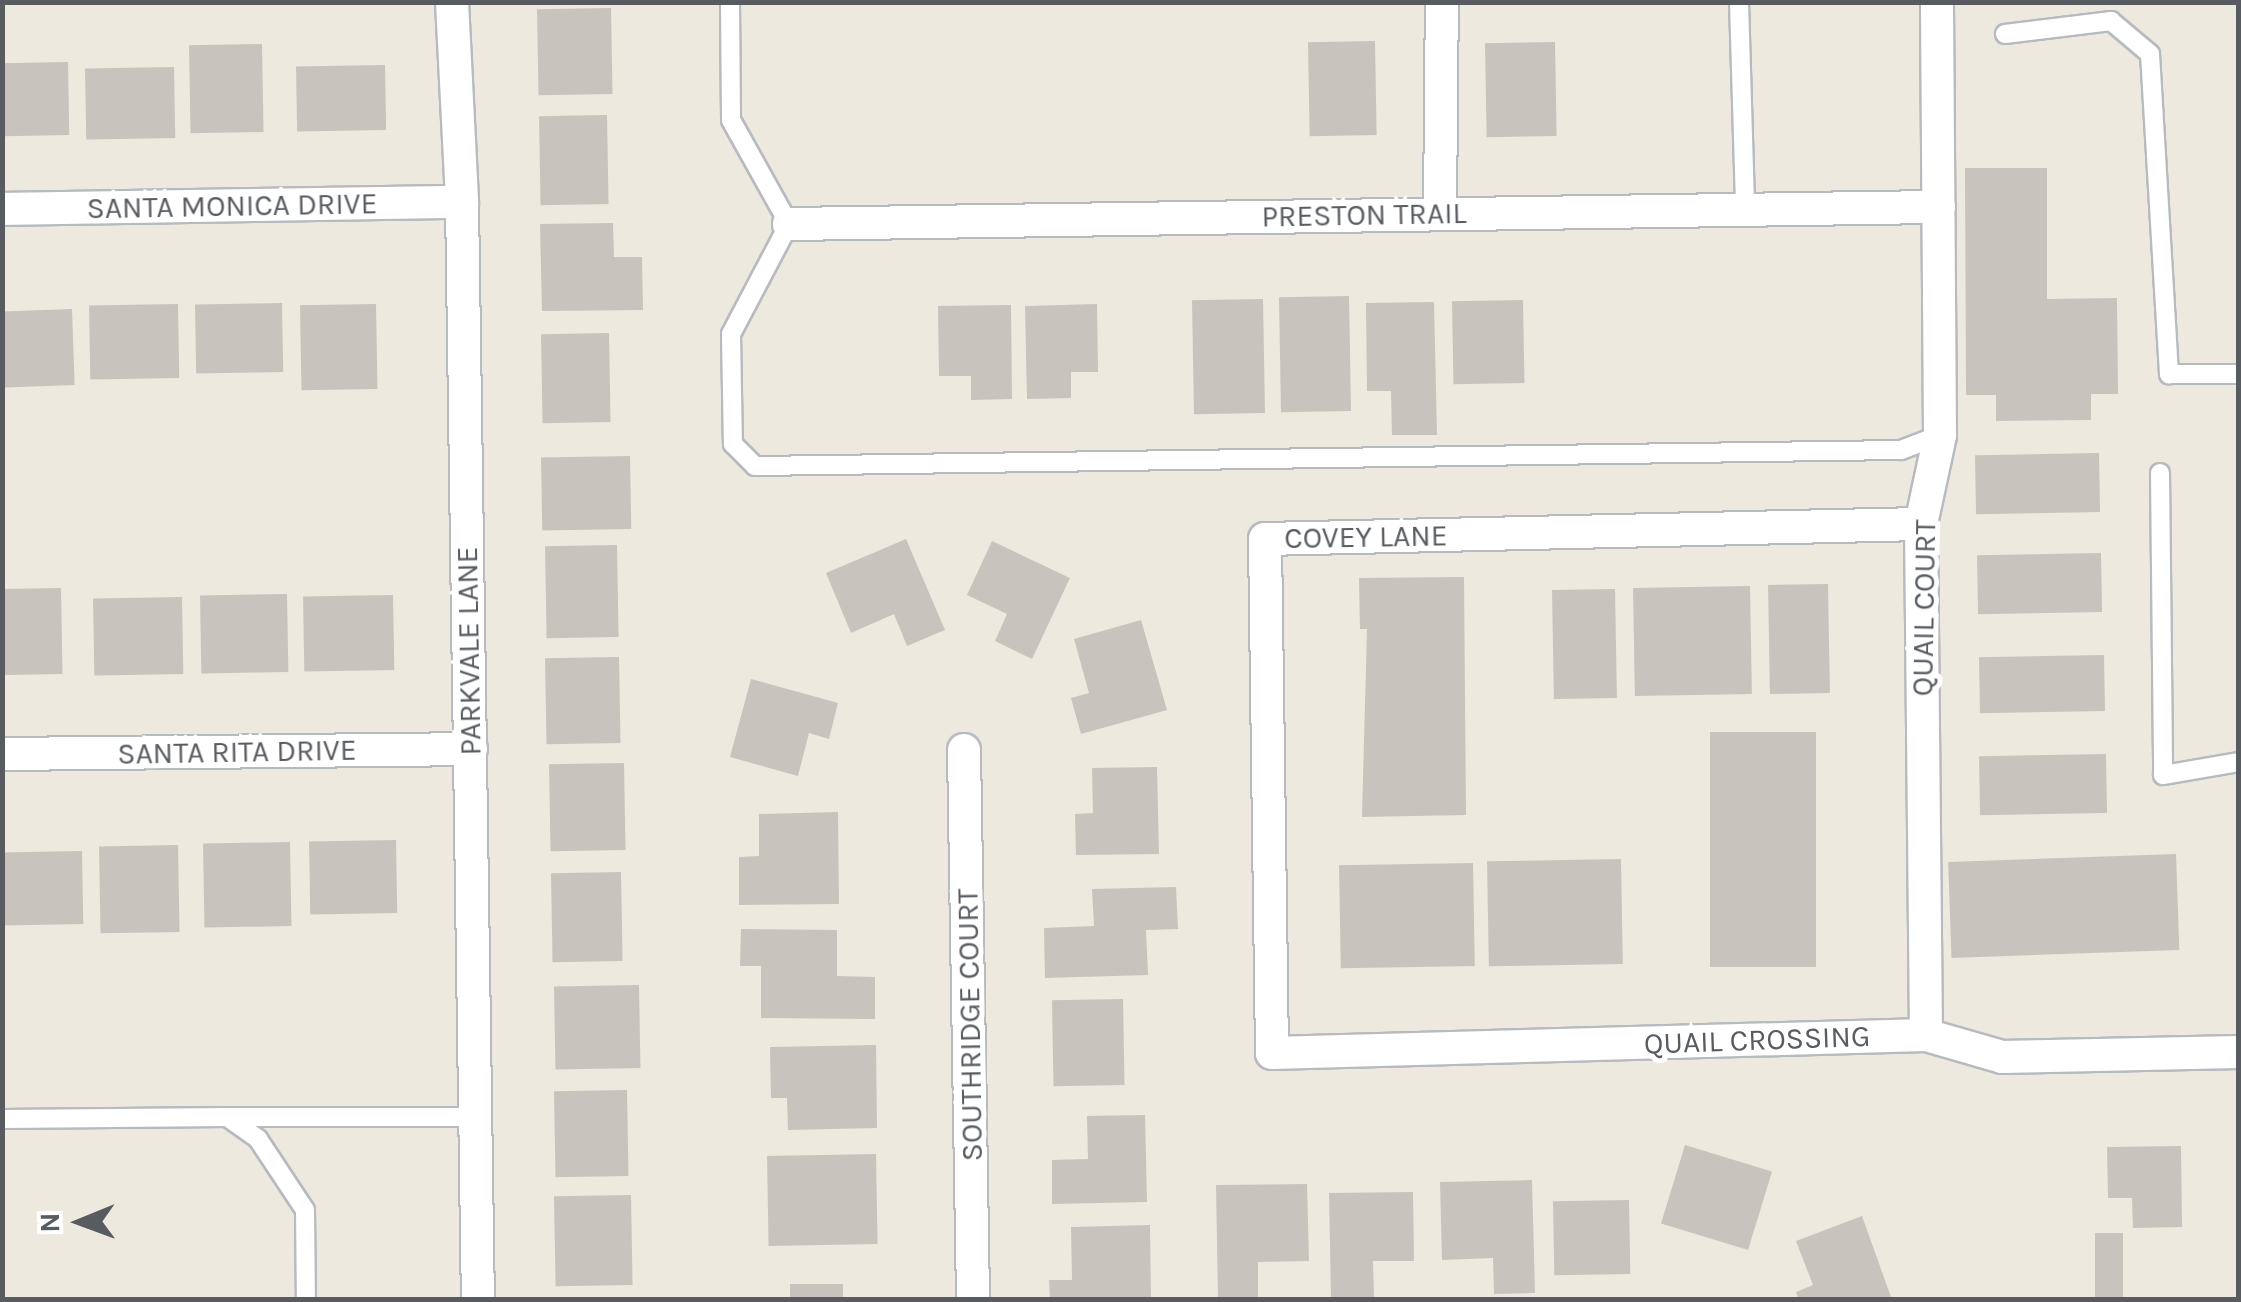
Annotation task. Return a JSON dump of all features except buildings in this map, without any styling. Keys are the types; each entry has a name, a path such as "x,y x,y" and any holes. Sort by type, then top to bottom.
{"street":[{"name":"PARKVALE LANE","path":"452,2 462,202 478,1300"},
{"path":"1440,214 1442,2"},
{"name":"QUAIL COURT","path":"1926,1036 1921,524 1940,434 1937,2"},
{"name":"SANTA MONICA DRIVE","path":"2,209 462,202"},
{"name":"PRESTON TRAIL","path":"790,224 1939,207"},
{"name":"COVEY LANE","path":"1272,1053 1264,539 1921,524"},
{"name":"SANTA RITA DRIVE","path":"2,754 471,749"},
{"name":"SOUTHRIDGE COURT","path":"964,750 973,1300"},
{"name":"QUAIL CROSSING","path":"1272,1053 1926,1036 2002,1056 2238,1052"}],"lane":[{"path":"730,2 731,120 790,224 731,334 732,444 755,466 1901,450 1940,434"},
{"path":"1739,2 1746,209"},
{"path":"2005,34 2111,21 2150,54 2168,374 2238,374"},
{"path":"2160,473 2163,775 2238,762"},
{"path":"228,1117 258,1139 287,1174 305,1210 306,1300"},
{"path":"2,1119 476,1117"}]}
